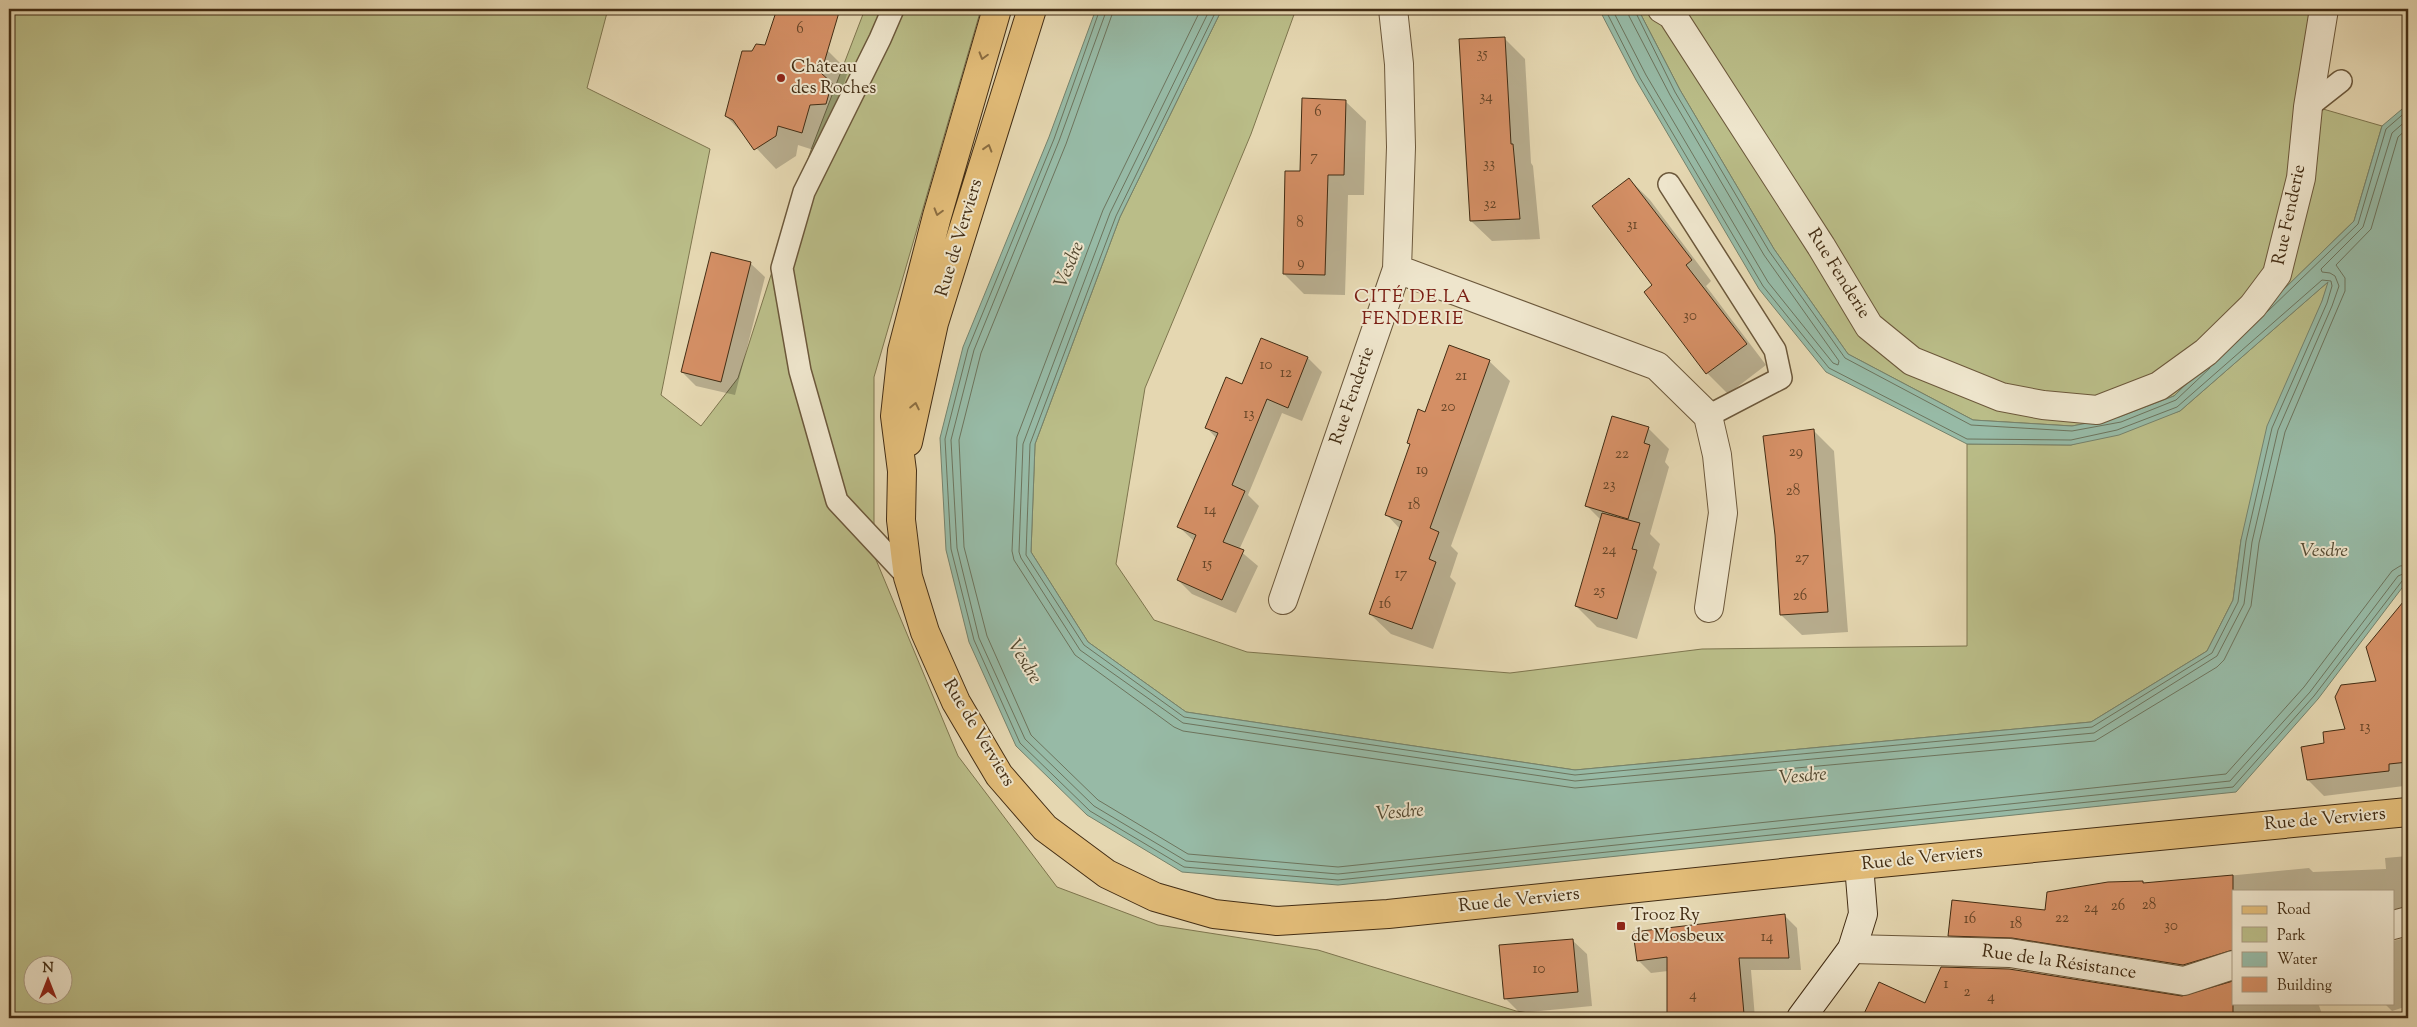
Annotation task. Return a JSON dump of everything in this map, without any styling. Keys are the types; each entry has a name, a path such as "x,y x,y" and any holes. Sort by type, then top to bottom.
{"main road":[{"name":"Rue de Verviers","path":"997,9 937,216 902,351 895,416 902,470 901,520 908,577 925,632 956,702 999,775 1045,828 1108,874 1155,897 1214,914 1277,921 1388,914 1859,865 2408,812"},
{"name":"Rue de Verviers","path":"902,470 934,323 1032,9"}],"street":[{"name":"Rue Fenderie","path":"1284,600 1396,269 1401,147 1399,64 1393,9"},
{"name":"Rue Fenderie","path":"1662,9 1672,15 1821,246 1869,326 1912,361 2001,397 2043,405 2096,410 2159,386 2206,352 2253,306 2277,274 2301,178 2308,107 2324,9"},
{"path":"1396,269 1657,366 1708,416 1717,455 1723,513 1709,608"},
{"path":"1801,1018 1852,949 1863,914 1859,865"},
{"path":"2394,925 2408,921"},
{"name":"Rue de la Résistance","path":"1852,949 2010,953 2173,979 2232,965"}],"lane":[{"path":"893,9 804,192 782,268 800,371 837,501 908,577"},
{"path":"2308,107 2342,82"},
{"path":"1669,184 1775,350 1781,378 1708,416"}],"green space":[{"path":"9,9 608,9 587,88 710,149 661,395 701,426 738,378 811,150 865,9 981,9 874,377 874,555 958,756 1057,887 1158,925 1318,950 1516,1011 1560,1018 9,1018"},
{"path":"1222,9 1296,9 1251,134 1145,388 1116,564 1154,620 1247,652 1510,673 1702,649 1967,646 1967,444 2071,445 2180,411 2329,281 2241,540 2233,600 2207,651 2091,722 1575,770 1186,712 1088,642 1031,552 1035,444 1120,217"},
{"path":"1638,9 2332,9 2323,109 2382,126 2354,221 2174,396 2119,417 2072,426 1973,420 1848,354 1774,249 1680,90"}],"water":[{"name":"Vesdre","path":"1096,9 1222,9 1120,217 1035,444 1031,552 1088,642 1186,712 1575,770 2091,722 2207,651 2233,600 2241,540 2267,426 2322,301 2328,282 2180,411 2119,435 2071,445 1967,444 1826,372 1759,289 1636,80 1599,9 1638,9 1680,90 1774,249 1848,354 1973,420 2072,426 2119,417 2174,396 2354,221 2382,126 2408,104 2408,580 2318,699 2236,792 1338,885 1182,872 1087,815 1016,746 969,642 946,550 940,438 963,347 1049,137"}],"building":[{"name":"Château des Roches","path":"777,9 840,9 821,73 832,83 826,104 810,105 802,133 778,126 776,136 754,150 733,120 725,116 742,51 752,51 756,44 765,45"},
{"path":"1505,37 1511,144 1513,144 1520,219 1470,221 1459,39"},
{"path":"1302,98 1346,100 1344,175 1328,175 1325,275 1283,274 1285,171 1300,171"},
{"path":"1629,178 1692,260 1686,265 1747,344 1706,374 1644,292 1652,285 1592,206"},
{"path":"711,252 751,262 721,382 681,372"},
{"path":"1261,338 1308,357 1288,408 1267,399 1232,485 1245,491 1223,542 1244,550 1222,600 1177,580 1196,535 1177,527 1218,433 1205,428 1226,377 1242,384"},
{"path":"1449,345 1490,360 1430,528 1439,532 1429,559 1436,562 1412,629 1369,614 1402,521 1385,515 1410,444 1407,443 1418,409 1425,412"},
{"path":"1612,416 1649,427 1644,443 1650,445 1628,519 1585,506"},
{"path":"1814,429 1828,612 1780,615 1775,535 1763,436"},
{"path":"1602,513 1640,523 1632,549 1637,550 1617,619 1575,606"},
{"path":"2408,596 2408,762 2389,764 2389,771 2307,780 2301,747 2324,743 2323,732 2345,729 2335,697 2341,685 2376,681 2366,647"},
{"path":"2233,875 2232,950 2183,965 2012,938 1948,936 1952,900 2045,910 2047,892 2108,882 2143,881 2143,883"},
{"path":"1785,914 1789,958 1739,958 1744,1014 1667,1014 1667,957 1637,961 1633,932"},
{"path":"1573,939 1578,992 1504,999 1499,945"},
{"path":"1941,967 2009,969 2182,996 2232,981 2233,1018 1862,1018 1879,982 1925,1003"}],"place":[{"name":"Château des Roches","path":"781,78"},
{"name":"Trooz Ry de Mosbeux","path":"1621,926"}],"district":[{"name":"CITÉ DE LA FENDERIE","path":"1413,308"}]}
